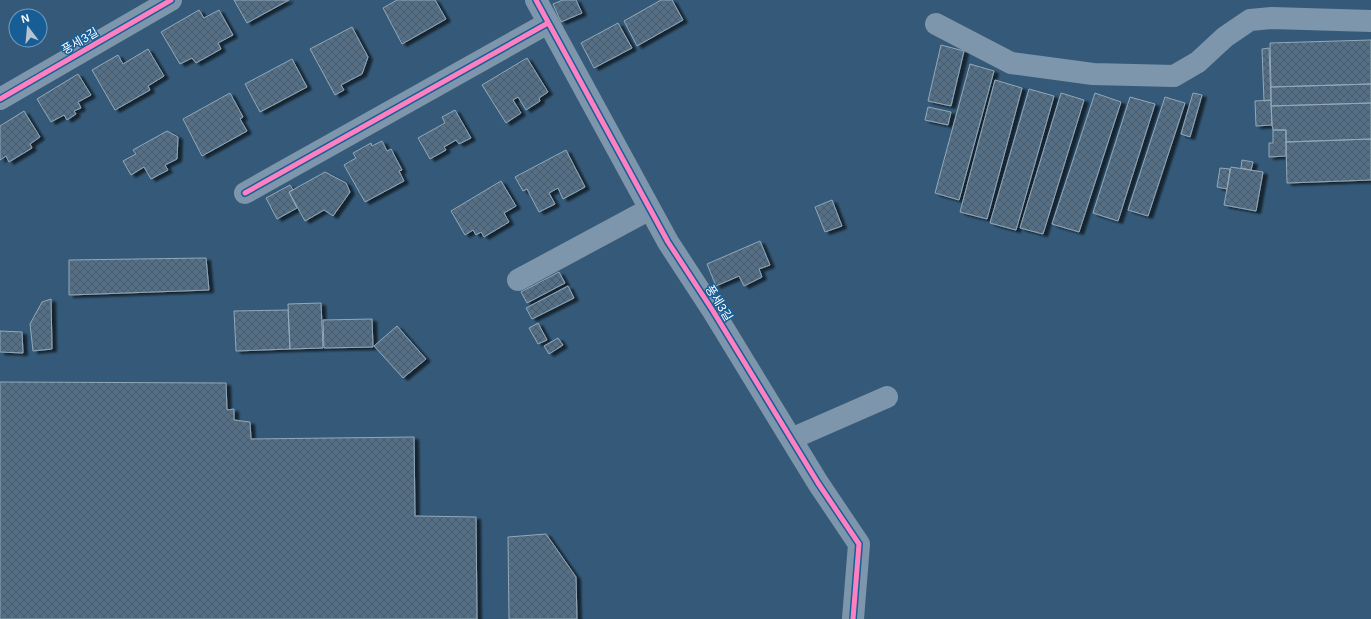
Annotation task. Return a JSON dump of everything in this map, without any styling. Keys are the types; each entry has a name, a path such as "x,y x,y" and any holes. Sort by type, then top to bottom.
{"street":[{"name":"풍세3길","path":"0,99 171,0"},
{"name":"풍세3길","path":"536,0 668,242 713,311 818,483 859,544 853,619"},
{"path":"936,24 1011,63 1093,74 1174,76 1198,62 1225,37 1250,20 1272,18 1371,20"},
{"path":"245,193 548,23"},
{"path":"518,280 650,209"},
{"path":"791,439 887,397"}],"building":[{"path":"234,0 289,0 247,23"},
{"path":"397,0 435,0 446,19 402,44 383,8"},
{"path":"563,0 576,0 582,13 561,22 553,4"},
{"path":"661,0 672,0 683,20 637,46 624,21"},
{"path":"199,10 204,18 219,10 233,35 218,43 221,49 196,63 192,58 180,64 161,32"},
{"path":"618,23 632,48 594,68 581,43"},
{"path":"352,27 368,57 362,74 341,85 344,90 335,95 310,49"},
{"path":"1371,40 1371,84 1271,87 1270,43"},
{"path":"941,45 964,51 951,106 928,101"},
{"path":"1269,48 1271,100 1264,101 1262,49"},
{"path":"148,49 164,76 148,86 150,90 115,110 92,70 118,55 123,64"},
{"path":"527,58 548,92 539,98 540,101 526,110 518,97 513,100 521,113 506,123 482,85"},
{"path":"292,59 307,87 260,112 245,84"},
{"path":"970,64 994,71 959,200 935,193"},
{"path":"78,74 91,95 78,102 81,108 74,111 76,114 67,120 64,115 51,122 37,99"},
{"path":"995,80 1022,88 987,219 960,212"},
{"path":"1371,84 1371,103 1271,106 1271,87"},
{"path":"1029,89 1054,96 1016,230 990,223"},
{"path":"230,93 243,117 240,119 247,131 202,156 183,119"},
{"path":"1061,93 1084,100 1043,234 1020,228"},
{"path":"1095,93 1121,102 1079,232 1052,224"},
{"path":"1193,93 1202,95 1190,137 1181,134"},
{"path":"1130,97 1155,104 1118,221 1093,213"},
{"path":"1165,97 1185,103 1148,216 1128,210"},
{"path":"1271,100 1272,125 1256,126 1255,101"},
{"path":"1371,103 1371,139 1286,142 1286,130 1273,130 1271,106"},
{"path":"928,107 951,112 948,125 925,120"},
{"path":"455,110 471,138 459,144 456,140 444,147 446,150 430,159 418,138 445,123 442,117"},
{"path":"24,111 40,137 30,144 32,148 9,162 6,156 0,160 0,126"},
{"path":"1273,130 1286,130 1286,156 1269,157 1269,143 1273,143"},
{"path":"167,131 178,137 177,159 165,165 168,170 151,179 144,167 131,175 123,161 136,154 133,150"},
{"path":"1371,139 1371,180 1287,183 1286,142"},
{"path":"382,141 387,151 391,149 402,170 399,171 404,181 365,202 344,165 356,158 353,153 371,143 372,146"},
{"path":"566,150 585,187 563,199 558,188 549,193 555,204 539,212 527,189 523,191 515,177"},
{"path":"1242,160 1253,162 1251,170 1241,168"},
{"path":"1231,167 1263,172 1256,211 1224,205"},
{"path":"1220,168 1230,169 1227,189 1217,187"},
{"path":"325,172 346,183 350,192 333,216 324,210 305,221 289,192"},
{"path":"501,181 516,206 504,213 509,222 484,237 481,232 476,235 473,230 465,235 451,211"},
{"path":"290,185 293,190 289,192 297,208 277,219 266,198"},
{"path":"832,200 842,226 825,232 815,207"},
{"path":"760,241 770,265 759,269 762,277 744,286 739,276 716,286 707,264"},
{"path":"206,258 209,290 69,295 69,260"},
{"path":"559,272 565,283 527,303 521,292"},
{"path":"568,286 574,298 532,319 526,308"},
{"path":"51,299 52,349 33,351 30,324 42,302"},
{"path":"321,303 323,348 290,349 288,304"},
{"path":"288,310 290,349 236,351 234,311"},
{"path":"372,319 373,347 324,348 323,320"},
{"path":"538,323 547,340 538,344 529,328"},
{"path":"397,326 426,359 403,378 374,346"},
{"path":"0,331 22,332 23,353 0,352"},
{"path":"558,338 563,345 549,354 544,346"},
{"path":"0,382 226,383 227,410 234,409 234,420 250,422 251,439 414,437 415,516 476,517 477,619 0,619"},
{"path":"546,534 576,577 577,619 509,619 508,537"}],"cycle path":[{"path":"0,99 171,0"},
{"path":"536,0 668,242 713,311 818,483 859,544 853,619"},
{"path":"245,193 548,23"}]}
